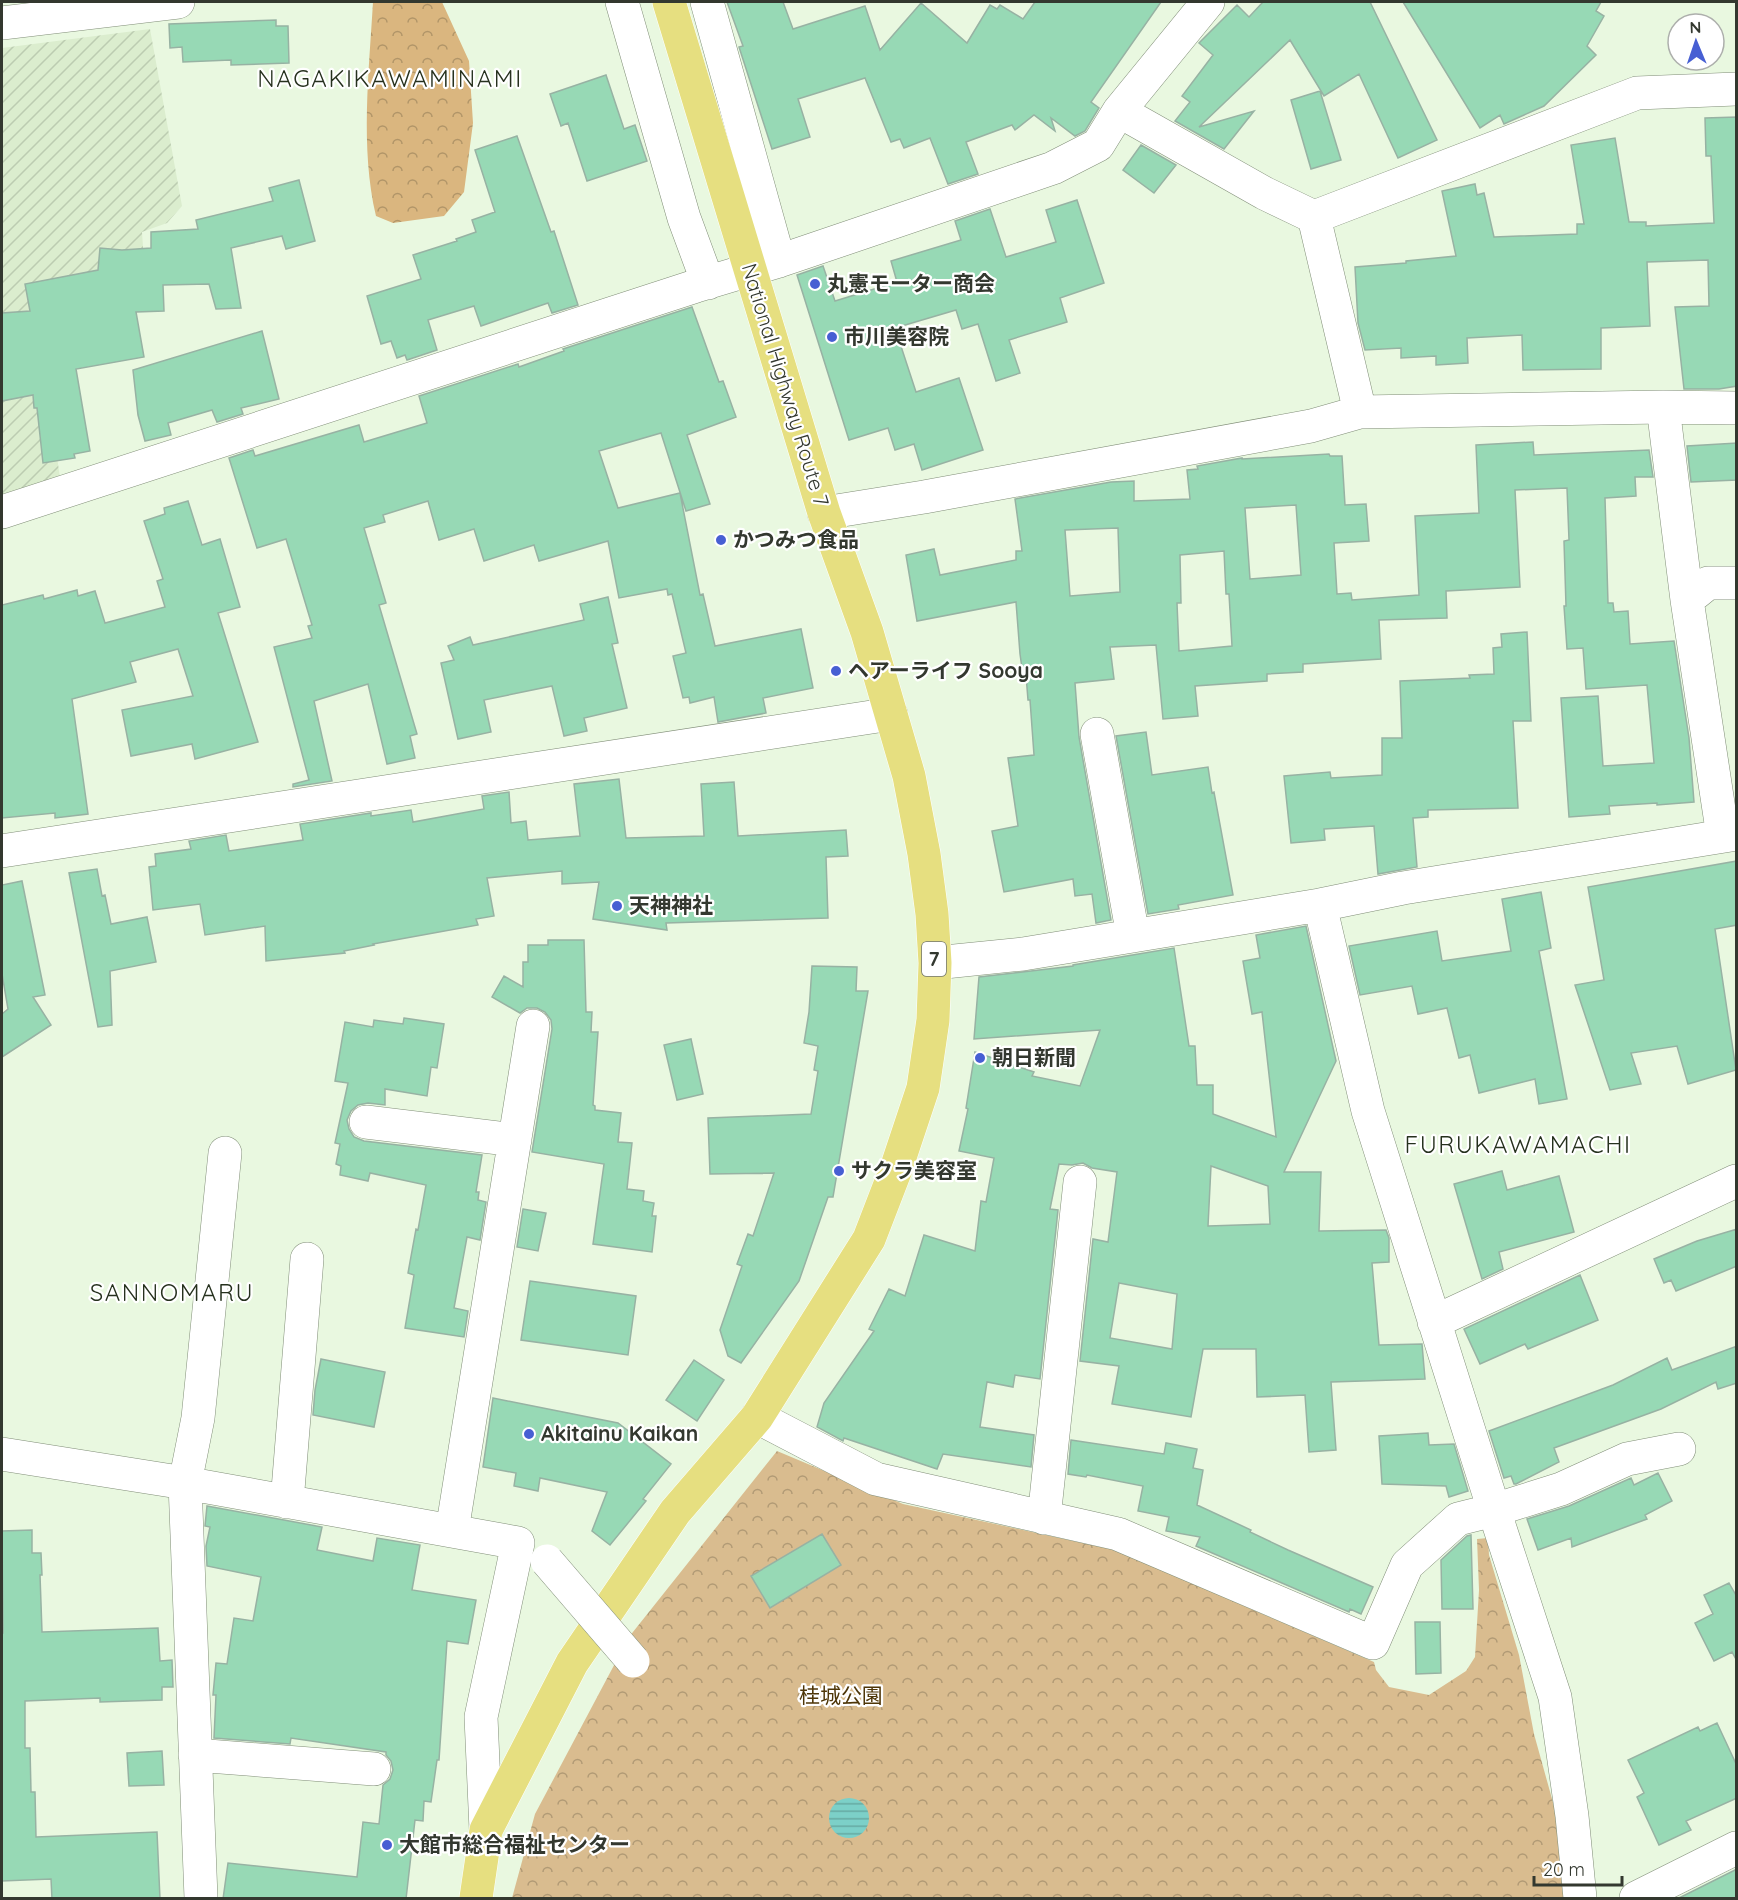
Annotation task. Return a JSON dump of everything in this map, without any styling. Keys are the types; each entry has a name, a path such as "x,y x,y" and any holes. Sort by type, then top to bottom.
{"highway":[{"name":"National Highway Route 7","path":"476,1899 486,1830 572,1663 675,1512 757,1418 869,1239 896,1169 923,1088 933,1020 932,914 924,854 909,776 867,632 824,513 764,266 669,2"}],"street":[{"path":"2,23 178,2"},
{"path":"622,2 684,218 708,283"},
{"path":"707,2 764,266"},
{"path":"2,512 764,266 1053,168 1098,144 1119,111 1208,2"},
{"path":"1119,111 1264,193 1314,217 1637,93 1737,89"},
{"path":"1314,217 1360,412"},
{"path":"934,963 1023,954 1320,905 1403,888 1730,835 1687,600 1663,407"},
{"path":"824,513 924,497 1311,426 1360,412 1737,408"},
{"path":"1687,600 1708,583 1737,584"},
{"path":"2,851 891,714"},
{"path":"1097,734 1133,936"},
{"path":"1320,905 1368,1111 1555,1697 1572,1816 1580,1899"},
{"path":"452,1532 533,1026"},
{"path":"366,1122 515,1140"},
{"path":"201,1899 185,1483 198,1418 225,1153"},
{"path":"1434,1322 1737,1181"},
{"path":"1044,1518 1080,1182"},
{"path":"287,1502 307,1259"},
{"path":"757,1418 876,1479 1118,1534 1373,1643 1407,1565 1458,1519 1561,1489 1627,1459 1679,1449"},
{"path":"2,1454 185,1483 537,1549 633,1661"},
{"path":"486,1830 481,1717 518,1544"},
{"path":"195,1755 374,1770"},
{"path":"1636,1899 1737,1848"}],"shaded area":[{"path":"150,29 182,206 167,223 142,232 147,305 41,343 60,478 2,497 2,48"}],"green space":[{"path":"373,2 442,2 469,61 473,123 464,192 444,216 393,223 376,216 368,164 367,137"},
{"name":"桂城公園","path":"777,1451 903,1504 1115,1550 1374,1662 1376,1670 1389,1687 1429,1695 1466,1671 1475,1657 1479,1590 1477,1539 1488,1538 1489,1555 1519,1655 1534,1734 1569,1860 1569,1898 512,1898 535,1814 629,1637"}],"water":[{"path":"849,1798 863,1804 869,1818 863,1832 849,1838 835,1832 829,1818 835,1804"}],"building":[{"path":"727,2 783,2 793,29 865,6 880,50 921,3 967,43 990,5 997,9 1000,5 1023,19 1035,2 1161,2 1091,102 1099,108 1085,131 1075,136 1051,118 1055,131 1034,115 1015,130 1012,125 966,142 978,174 948,184 930,138 904,148 900,139 891,142 865,78 798,99 810,137 772,149 739,47 743,46"},
{"path":"1263,2 1370,2 1437,140 1398,158 1359,74 1324,96 1290,40 1199,127 1254,111 1224,149 1175,121 1190,102 1182,96 1213,55 1199,43 1237,5 1249,17"},
{"path":"1403,2 1601,2 1596,11 1604,16 1587,46 1596,55 1544,106 1504,124 1500,115 1480,128"},
{"path":"276,20 276,26 288,26 289,63 231,65 231,60 183,62 182,47 170,48 169,24"},
{"path":"606,75 624,129 635,125 647,161 587,181 568,123 561,126 550,94"},
{"path":"1320,91 1341,160 1311,169 1291,100"},
{"path":"1737,117 1737,386 1719,389 1684,389 1675,307 1709,306 1708,260 1647,262 1650,326 1601,328 1601,369 1523,370 1522,335 1467,338 1468,363 1436,365 1436,356 1401,358 1401,348 1365,350 1358,323 1355,267 1456,256 1442,191 1475,184 1477,195 1484,193 1494,237 1577,234 1577,224 1584,224 1571,145 1615,138 1629,222 1646,222 1646,226 1714,223 1711,156 1706,156 1705,118"},
{"path":"517,136 551,232 554,231 578,305 552,313 548,303 481,326 474,306 428,320 437,350 407,360 405,355 397,358 391,341 381,344 367,296 421,279 413,255 457,241 456,239 476,232 472,220 495,212 475,150"},
{"path":"1141,145 1176,165 1154,193 1123,170"},
{"path":"299,180 315,241 286,249 282,236 231,248 241,308 216,309 209,284 163,285 164,311 136,312 144,357 76,369 90,451 74,454 75,458 43,463 37,408 34,408 33,395 2,401 2,313 30,311 25,284 98,270 100,248 122,250 151,248 151,232 198,229 196,220 273,201 269,188"},
{"path":"1077,200 1104,283 1060,298 1067,322 1009,340 1020,373 996,381 978,324 962,329 956,310 895,328 916,392 959,378 983,450 922,470 914,444 895,450 888,428 849,440 797,275 823,266 835,301 897,282 891,261 961,240 955,221 990,209 1006,257 1056,242 1046,210"},
{"path":"692,307 719,382 723,381 736,417 687,435 710,504 686,511 661,433 599,451 618,508 680,493 700,595 703,594 715,646 801,629 813,688 763,698 766,713 718,722 714,697 690,703 689,697 683,698 673,656 686,653 672,594 668,595 667,589 619,598 608,541 539,561 534,545 484,561 474,529 439,540 428,501 383,515 385,522 364,528 386,603 379,605 417,734 410,736 415,758 387,764 368,684 314,701 332,781 293,787 293,784 309,780 274,647 312,638 308,626 312,625 286,539 257,548 229,458 253,450 255,456 359,425 364,442 427,423 419,396 518,364 519,367 564,351 563,349"},
{"path":"262,331 279,399 241,408 243,414 217,422 212,410 168,423 171,435 145,441 138,415 133,370"},
{"path":"1533,442 1534,455 1649,450 1653,477 1635,477 1636,496 1605,498 1608,603 1613,603 1614,612 1628,611 1630,644 1674,641 1689,738 1694,802 1609,806 1610,814 1569,817 1561,698 1598,696 1603,766 1654,763 1647,685 1586,689 1583,648 1567,649 1564,606 1566,606 1564,541 1569,540 1567,488 1515,490 1520,587 1446,591 1447,618 1379,620 1381,659 1303,664 1303,672 1267,674 1267,681 1195,686 1198,716 1163,719 1156,645 1110,647 1114,679 1075,683 1079,737 1111,920 1096,923 1092,894 1075,896 1073,879 1004,892 992,831 1018,826 1008,758 1034,755 1030,700 1028,700 1026,675 1023,675 1020,654 1016,602 917,621 906,555 934,549 940,575 1016,560 1016,551 1022,551 1015,499 1111,482 1134,481 1134,501 1190,499 1187,470 1198,469 1197,466 1242,458 1329,454 1330,456 1342,456 1345,505 1366,504 1369,541 1334,543 1337,594 1351,593 1352,600 1419,595 1415,516 1479,513 1476,445","holes":["1296,505 1301,575 1250,579 1245,508","1118,528 1120,592 1070,596 1065,530","1224,551 1232,646 1179,651 1177,603 1181,603 1180,555"]},
{"path":"1737,443 1737,480 1691,482 1687,446"},
{"path":"188,501 202,545 220,539 240,607 218,613 258,742 195,759 192,744 131,756 122,710 193,696 178,649 130,662 136,682 72,699 88,814 55,818 55,813 2,818 2,605 43,595 44,599 77,590 78,596 95,591 105,623 165,607 157,581 163,579 144,521 165,514 164,508"},
{"path":"608,597 618,643 612,644 627,708 584,718 587,731 564,736 552,686 484,700 491,732 458,739 441,663 454,660 448,646 470,637 473,645 584,620 580,604"},
{"path":"1527,632 1531,721 1513,721 1518,808 1428,810 1428,817 1413,818 1417,867 1378,874 1374,826 1324,829 1325,840 1291,843 1284,776 1330,772 1331,778 1382,775 1382,738 1402,738 1400,681 1470,678 1469,675 1494,674 1493,648 1502,647 1501,634"},
{"path":"1146,732 1152,775 1208,767 1233,895 1178,905 1179,909 1148,914 1116,736"},
{"path":"619,779 626,838 704,836 701,784 734,782 738,836 846,830 848,856 826,857 828,918 666,923 667,930 593,919 599,882 562,884 562,871 487,878 494,916 476,919 478,925 373,944 344,951 345,953 266,961 265,926 205,935 200,904 153,910 149,867 156,866 155,854 191,849 189,841 226,835 229,851 303,840 300,824 371,813 371,816 411,810 413,822 484,809 482,796 509,792 511,823 526,821 528,840 580,836 574,784"},
{"path":"1737,861 1737,925 1715,929 1736,1070 1688,1084 1677,1046 1631,1053 1641,1084 1610,1090 1575,985 1604,980 1588,887"},
{"path":"97,869 102,896 105,895 111,924 147,917 156,962 110,971 112,1025 98,1027 69,873"},
{"path":"22,881 45,995 33,997 51,1025 2,1057 2,1014 8,1009 2,974 2,885"},
{"path":"1541,892 1551,948 1539,951 1567,1099 1539,1104 1535,1079 1479,1093 1470,1055 1459,1058 1447,1008 1418,1014 1412,986 1360,995 1349,946 1437,931 1442,961 1511,951 1502,899"},
{"path":"1306,926 1336,1061 1284,1172 1321,1172 1319,1231 1386,1230 1389,1238 1389,1262 1372,1263 1379,1345 1422,1344 1425,1379 1331,1382 1336,1450 1309,1452 1305,1395 1257,1397 1256,1349 1203,1349 1191,1417 1112,1404 1119,1366 1080,1361 1093,1239 1108,1242 1117,1172 1092,1168 1083,1163 1059,1164 1050,1209 1058,1210 1040,1379 1015,1375 1013,1387 987,1382 980,1427 1034,1435 1031,1467 943,1454 937,1469 844,1438 843,1441 817,1427 824,1403 874,1331 869,1329 889,1289 905,1296 924,1235 975,1251 981,1201 986,1202 994,1158 959,1151 968,1109 966,1108 975,1052 1034,1072 1032,1076 1080,1086 1100,1030 974,1039 979,977 1073,966 1174,948 1189,1046 1195,1046 1197,1085 1213,1085 1213,1114 1276,1137 1262,1012 1252,1014 1243,961 1260,958 1256,935","holes":["1211,1166 1268,1186 1270,1224 1208,1226","1119,1283 1177,1294 1172,1349 1110,1338"]},
{"path":"548,940 584,940 586,1012 592,1012 591,1032 598,1032 593,1105 595,1110 621,1113 618,1142 632,1143 627,1189 644,1191 643,1201 654,1203 652,1216 656,1216 652,1252 593,1244 604,1164 532,1152 552,1029 551,1020 545,1012 537,1008 527,1008 520,1013 492,997 504,976 523,987 523,962 528,962 528,945 548,945"},
{"path":"812,966 857,967 856,991 868,991 833,1197 828,1197 799,1281 741,1363 728,1356 720,1330 742,1266 737,1264 748,1234 753,1236 774,1173 710,1174 708,1118 811,1114 818,1071 814,1070 818,1046 804,1043"},
{"path":"404,1018 444,1024 437,1068 431,1067 427,1096 385,1089 385,1105 368,1103 358,1105 351,1111 347,1120 354,1137 364,1141 482,1155 476,1192 479,1192 478,1200 486,1202 480,1240 467,1237 454,1308 468,1311 464,1337 405,1328 414,1275 408,1273 426,1185 370,1173 368,1181 340,1175 341,1166 336,1164 340,1144 335,1143 348,1083 335,1081 345,1022 373,1027 374,1020 403,1024"},
{"path":"691,1039 703,1094 677,1100 664,1045"},
{"path":"1502,1171 1507,1190 1559,1176 1574,1232 1499,1252 1503,1269 1482,1279 1454,1184"},
{"path":"523,1209 546,1213 538,1251 517,1247"},
{"path":"1737,1229 1737,1266 1676,1291 1671,1280 1664,1283 1654,1259 1697,1241"},
{"path":"1580,1275 1598,1320 1528,1349 1525,1344 1480,1364 1464,1329"},
{"path":"530,1281 636,1296 628,1355 521,1340"},
{"path":"1737,1346 1737,1383 1718,1389 1716,1382 1661,1409 1554,1448 1559,1462 1516,1484 1511,1476 1504,1478 1489,1431 1613,1385 1667,1358 1672,1370"},
{"path":"321,1359 385,1372 374,1427 313,1415"},
{"path":"694,1360 724,1380 697,1421 666,1400"},
{"path":"493,1398 618,1423 671,1464 643,1499 646,1501 610,1545 592,1531 607,1492 540,1478 538,1491 514,1486 516,1473 483,1467"},
{"path":"1428,1433 1429,1445 1454,1444 1468,1491 1449,1497 1446,1486 1382,1484 1379,1436"},
{"path":"1071,1440 1164,1454 1166,1443 1197,1449 1193,1468 1203,1470 1197,1505 1288,1550 1373,1587 1361,1614 1350,1609 1349,1612 1196,1546 1200,1537 1166,1531 1169,1517 1138,1511 1143,1486 1087,1475 1086,1477 1068,1474"},
{"path":"1658,1473 1672,1501 1645,1515 1647,1519 1572,1547 1571,1538 1538,1550 1527,1519 1569,1506 1631,1478 1634,1485"},
{"path":"207,1506 322,1527 317,1550 373,1561 377,1538 420,1545 412,1590 476,1600 468,1644 447,1641 439,1760 437,1760 431,1802 424,1801 423,1821 415,1820 406,1899 223,1899 228,1863 357,1877 363,1822 379,1824 383,1785 390,1779 393,1770 386,1752 291,1738 290,1744 214,1738 216,1695 213,1695 216,1663 227,1664 234,1618 253,1621 261,1577 207,1566 206,1546 210,1527 205,1526"},
{"path":"32,1530 32,1553 41,1553 42,1632 158,1628 160,1661 172,1660 173,1687 162,1687 162,1700 100,1702 100,1698 25,1701 25,1748 30,1748 31,1792 35,1792 36,1837 157,1832 160,1899 52,1899 51,1879 2,1881 2,1531"},
{"path":"822,1534 841,1565 770,1608 751,1576"},
{"path":"1471,1535 1473,1609 1442,1609 1441,1560"},
{"path":"1729,1583 1737,1597 1737,1661 1732,1652 1714,1661 1695,1623 1713,1614 1704,1595"},
{"path":"1415,1622 1440,1622 1441,1673 1416,1674"},
{"path":"1717,1723 1737,1766 1737,1798 1686,1821 1691,1830 1659,1845 1637,1797 1644,1793 1628,1760 1698,1727 1700,1731"},
{"path":"162,1751 164,1785 129,1786 127,1753"},
{"path":"1737,1869 1737,1899 1677,1899"}],"place":[{"name":"丸憲モーター商会","path":"815,284"},
{"name":"市川美容院","path":"832,337"},
{"name":"かつみつ食品","path":"721,540"},
{"name":"ヘアーライフ Sooya","path":"836,671"},
{"name":"天神神社","path":"617,906"},
{"name":"朝日新聞","path":"980,1058"},
{"name":"サクラ美容室","path":"839,1171"},
{"name":"Akitainu Kaikan","path":"529,1434"},
{"name":"大館市総合福祉センター","path":"387,1845"}],"district":[{"name":"NAGAKIKAWAMINAMI","path":"390,79"},
{"name":"FURUKAWAMACHI","path":"1518,1145"},
{"name":"SANNOMARU","path":"172,1293"}]}
